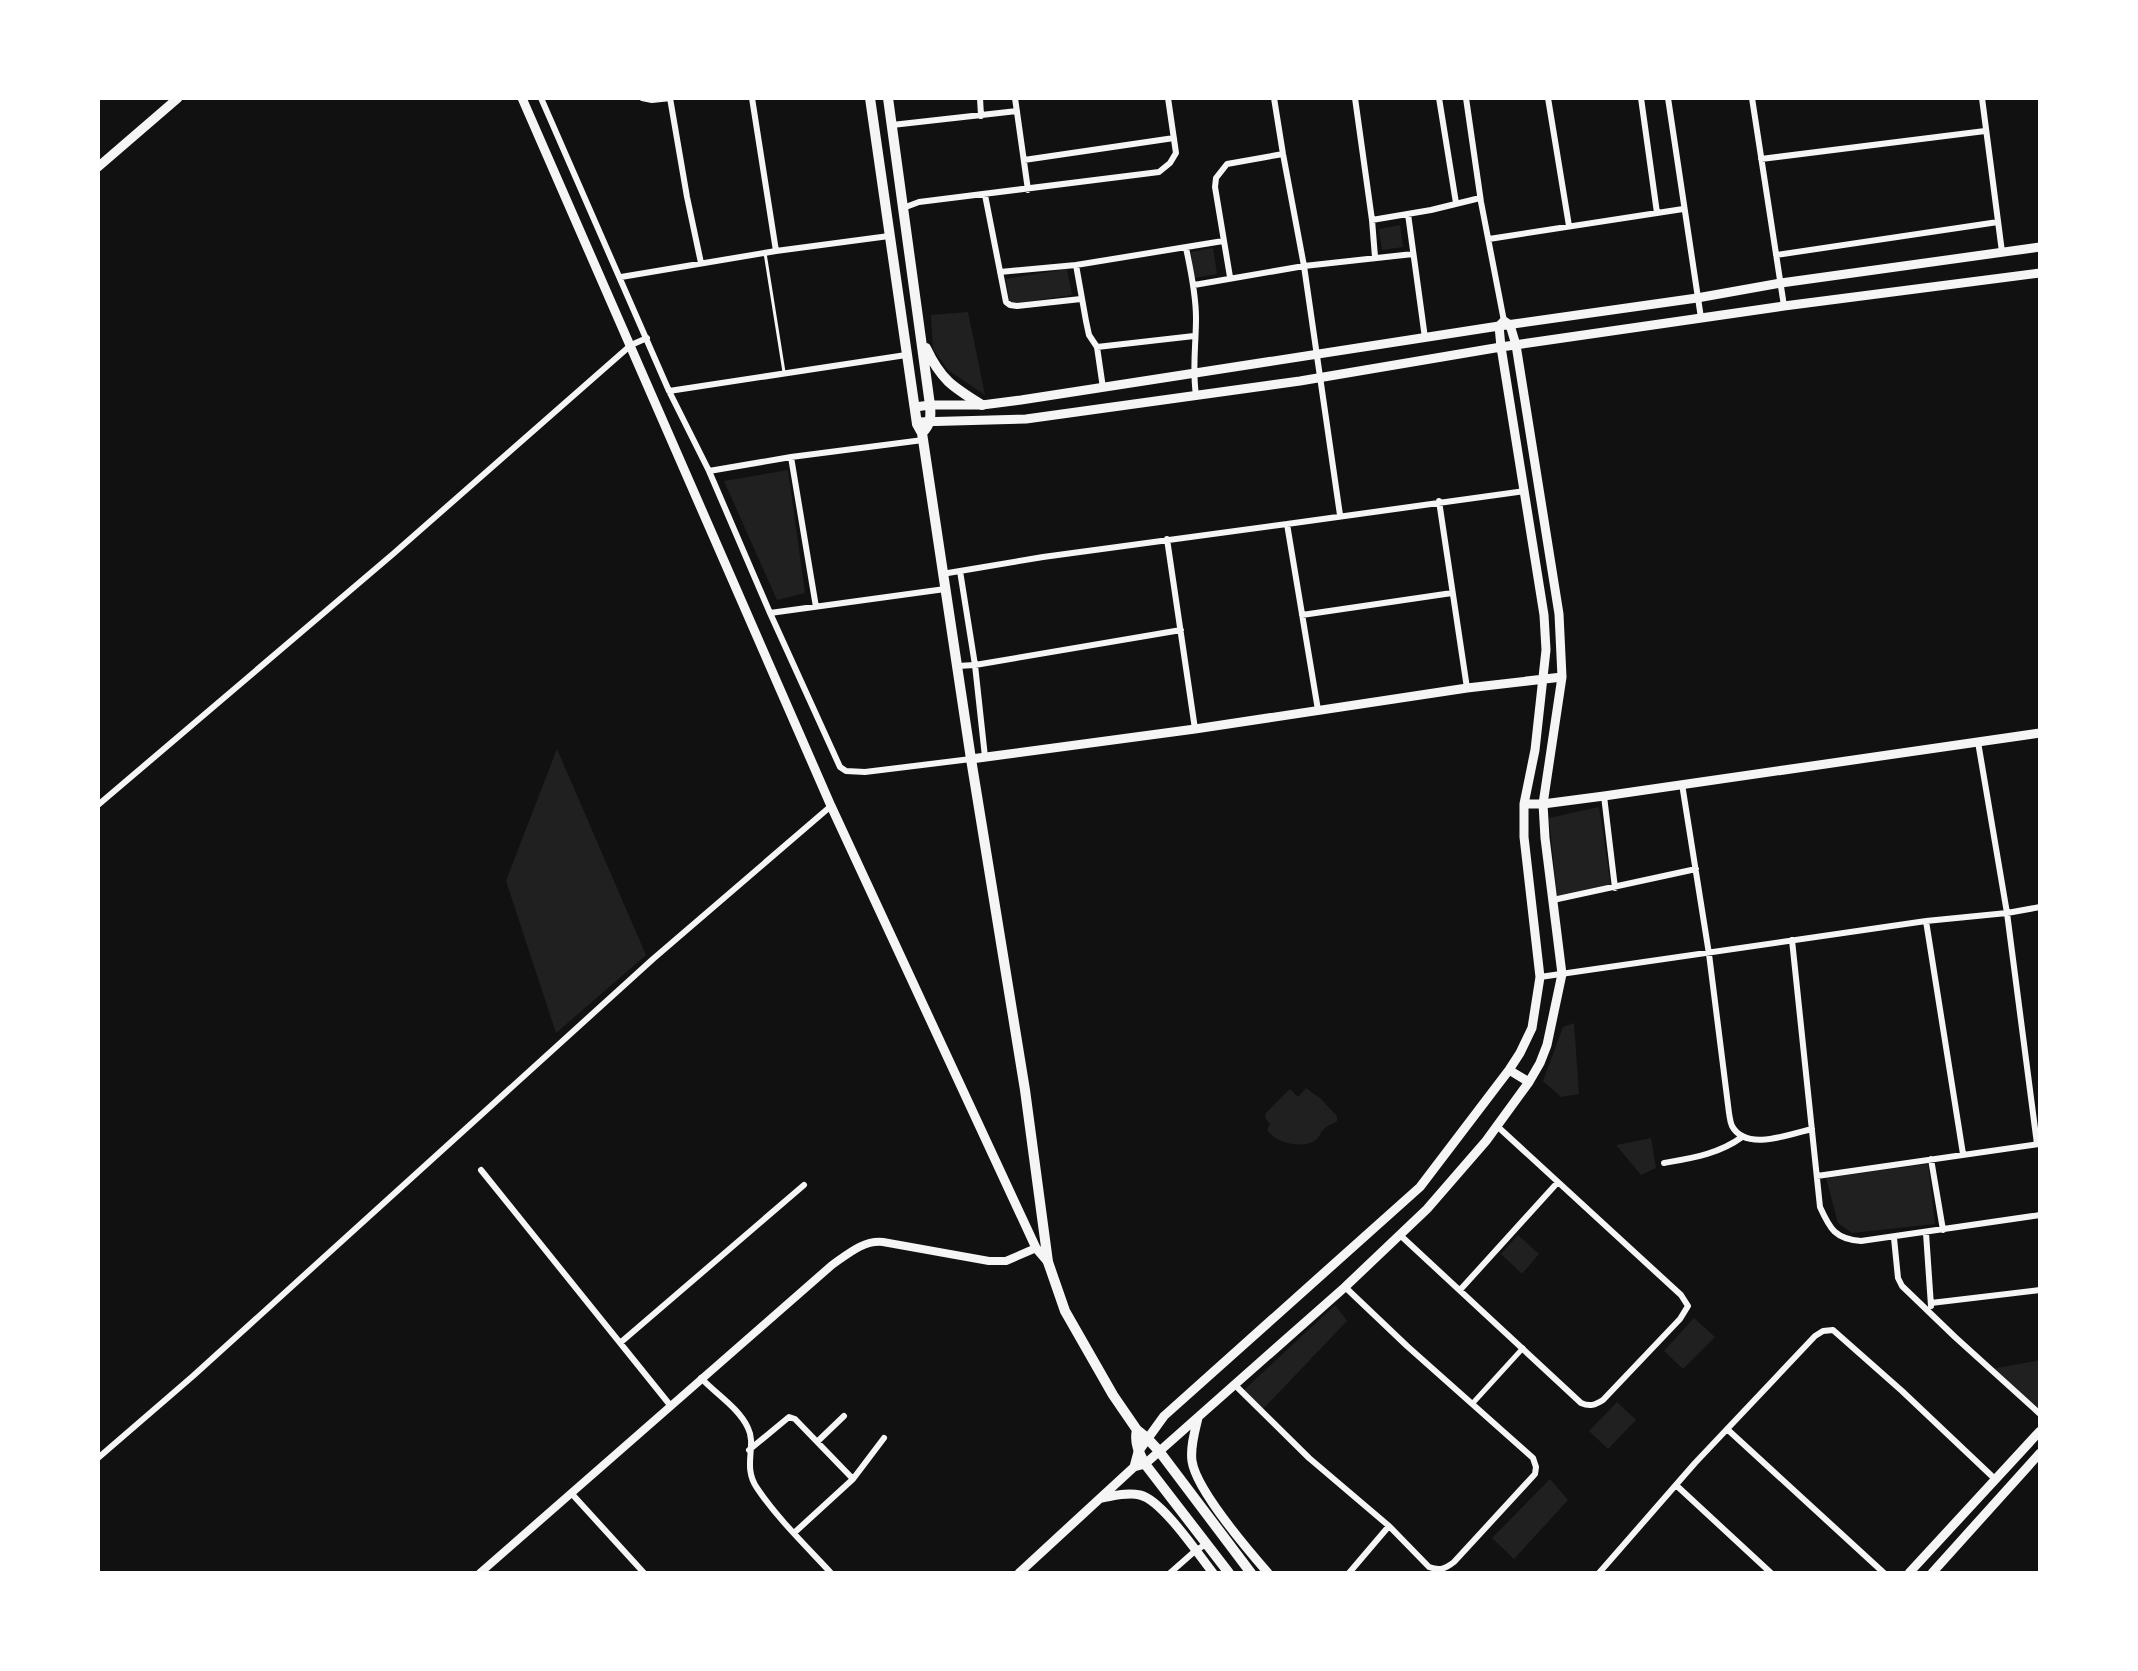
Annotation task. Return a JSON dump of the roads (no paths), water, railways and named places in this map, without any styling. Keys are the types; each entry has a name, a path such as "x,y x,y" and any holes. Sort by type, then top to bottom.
{"main road":[{"path":"98,167 178,98"},
{"path":"522,98 831,806 1036,1248 1048,1262"},
{"path":"870,98 906,355 922,437 1025,1090 1048,1262 1065,1311 1113,1395 1137,1430 1159,1451 1251,1573"},
{"path":"888,98 930,405 929,426 922,437"},
{"path":"915,407 982,405 1103,388 1504,324 2040,247"},
{"path":"917,422 1026,419 1784,306 2040,273"},
{"path":"1019,1573 1345,1287 1443,1193 1529,1082 1547,1045 1562,974 1543,804 1562,677 1559,614 1516,345 1504,324"},
{"path":"1138,1452 1164,1416 1187,1394 1420,1187 1509,1070 1532,1028 1540,977 1524,837 1524,804 1535,750 1546,650 1544,615 1501,347 1504,324"},
{"path":"922,339 939,373 982,405"},
{"path":"971,759 1562,677"},
{"path":"1524,804 1604,796 2040,733"},
{"path":"1509,1070 1529,1082"},
{"path":"1198,1417 1191,1460 1197,1479 1268,1573"},
{"path":"1137,1430 1140,1465 1229,1573"},
{"path":"1909,1573 2040,1431"},
{"path":"1933,1572 2040,1453"},
{"path":"1102,1498 1137,1494 1151,1499 1213,1573"}],"street":[{"path":"541,98 669,391 709,471 840,767 854,772 971,759"},
{"path":"642,98 670,98 701,263"},
{"path":"752,98 776,251"},
{"path":"980,98 981,116"},
{"path":"1015,98 1028,190"},
{"path":"902,208 919,202 1153,174 1164,169 1176,153 1168,98"},
{"path":"1274,98 1304,266 1340,515"},
{"path":"1355,98 1375,257"},
{"path":"1439,98 1456,203"},
{"path":"1466,98 1480,198 1504,324"},
{"path":"1548,98 1569,226"},
{"path":"1641,98 1657,213"},
{"path":"1668,98 1701,318"},
{"path":"1752,98 1784,306"},
{"path":"1982,98 2002,252"},
{"path":"892,125 1017,111"},
{"path":"1761,159 1985,131"},
{"path":"1024,160 1174,138"},
{"path":"1230,277 1216,178 1227,164 1283,154"},
{"path":"985,195 1005,297 1010,305 1081,299"},
{"path":"1372,220 1480,198"},
{"path":"1489,239 1683,209"},
{"path":"1408,214 1425,338"},
{"path":"1776,255 1998,222"},
{"path":"621,277 889,236"},
{"path":"1000,272 1076,265 1223,241"},
{"path":"1186,248 1194,285 1193,375 1196,396"},
{"path":"1194,285 1304,266 1413,254"},
{"path":"1076,265 1089,335 1097,347 1103,388"},
{"path":"1097,347 1194,336"},
{"path":"99,803 393,554 631,345 647,338"},
{"path":"669,391 906,355"},
{"path":"709,471 922,437"},
{"path":"791,457 816,607"},
{"path":"942,574 1167,539 1525,491"},
{"path":"1439,501 1467,688"},
{"path":"1287,524 1318,710"},
{"path":"1167,539 1195,729"},
{"path":"960,571 985,757"},
{"path":"770,613 945,589"},
{"path":"1302,615 1452,593"},
{"path":"957,666 1181,630"},
{"path":"1817,1176 2039,1144 2007,913 1978,742"},
{"path":"1682,784 1733,1126 1742,1137 1751,1140 1812,1129"},
{"path":"1604,796 1615,888"},
{"path":"98,1458 193,1376 653,959 831,806"},
{"path":"1553,900 1696,869"},
{"path":"1540,977 2040,907"},
{"path":"1926,921 1963,1154"},
{"path":"1792,940 1820,1207 1830,1229 1847,1240 1861,1241 2040,1215"},
{"path":"1400,1235 1581,1403 1588,1406 1603,1400 1680,1319 1688,1306 1681,1295 1497,1126"},
{"path":"1664,1163 1728,1148 1742,1137"},
{"path":"1931,1159 1943,1230"},
{"path":"481,1170 670,1405"},
{"path":"1460,1290 1558,1182"},
{"path":"620,1343 804,1185"},
{"path":"1926,1233 1931,1314"},
{"path":"1894,1238 1898,1278 1902,1286 2040,1414"},
{"path":"480,1573 832,1265 871,1241 989,1261 1006,1261 1036,1248"},
{"path":"1235,1385 1309,1458 1389,1526 1429,1567 1445,1569 1535,1474 1533,1458 1345,1287"},
{"path":"1931,1303 2040,1290"},
{"path":"1599,1573 1727,1429 1823,1331 1833,1330 1996,1480"},
{"path":"1472,1404 1523,1348"},
{"path":"701,1378 738,1413 749,1429 750,1474 756,1488 831,1573"},
{"path":"818,1441 844,1416"},
{"path":"749,1450 789,1417 818,1441 853,1479"},
{"path":"1727,1429 1884,1573"},
{"path":"794,1533 853,1479 884,1438"},
{"path":"1677,1486 1771,1573"},
{"path":"572,1494 644,1573"},
{"path":"1961,1517 1974,1528"},
{"path":"1349,1573 1389,1526"},
{"path":"1170,1573 1206,1544"}],"lane":[{"path":"765,253 784,372"}]}
